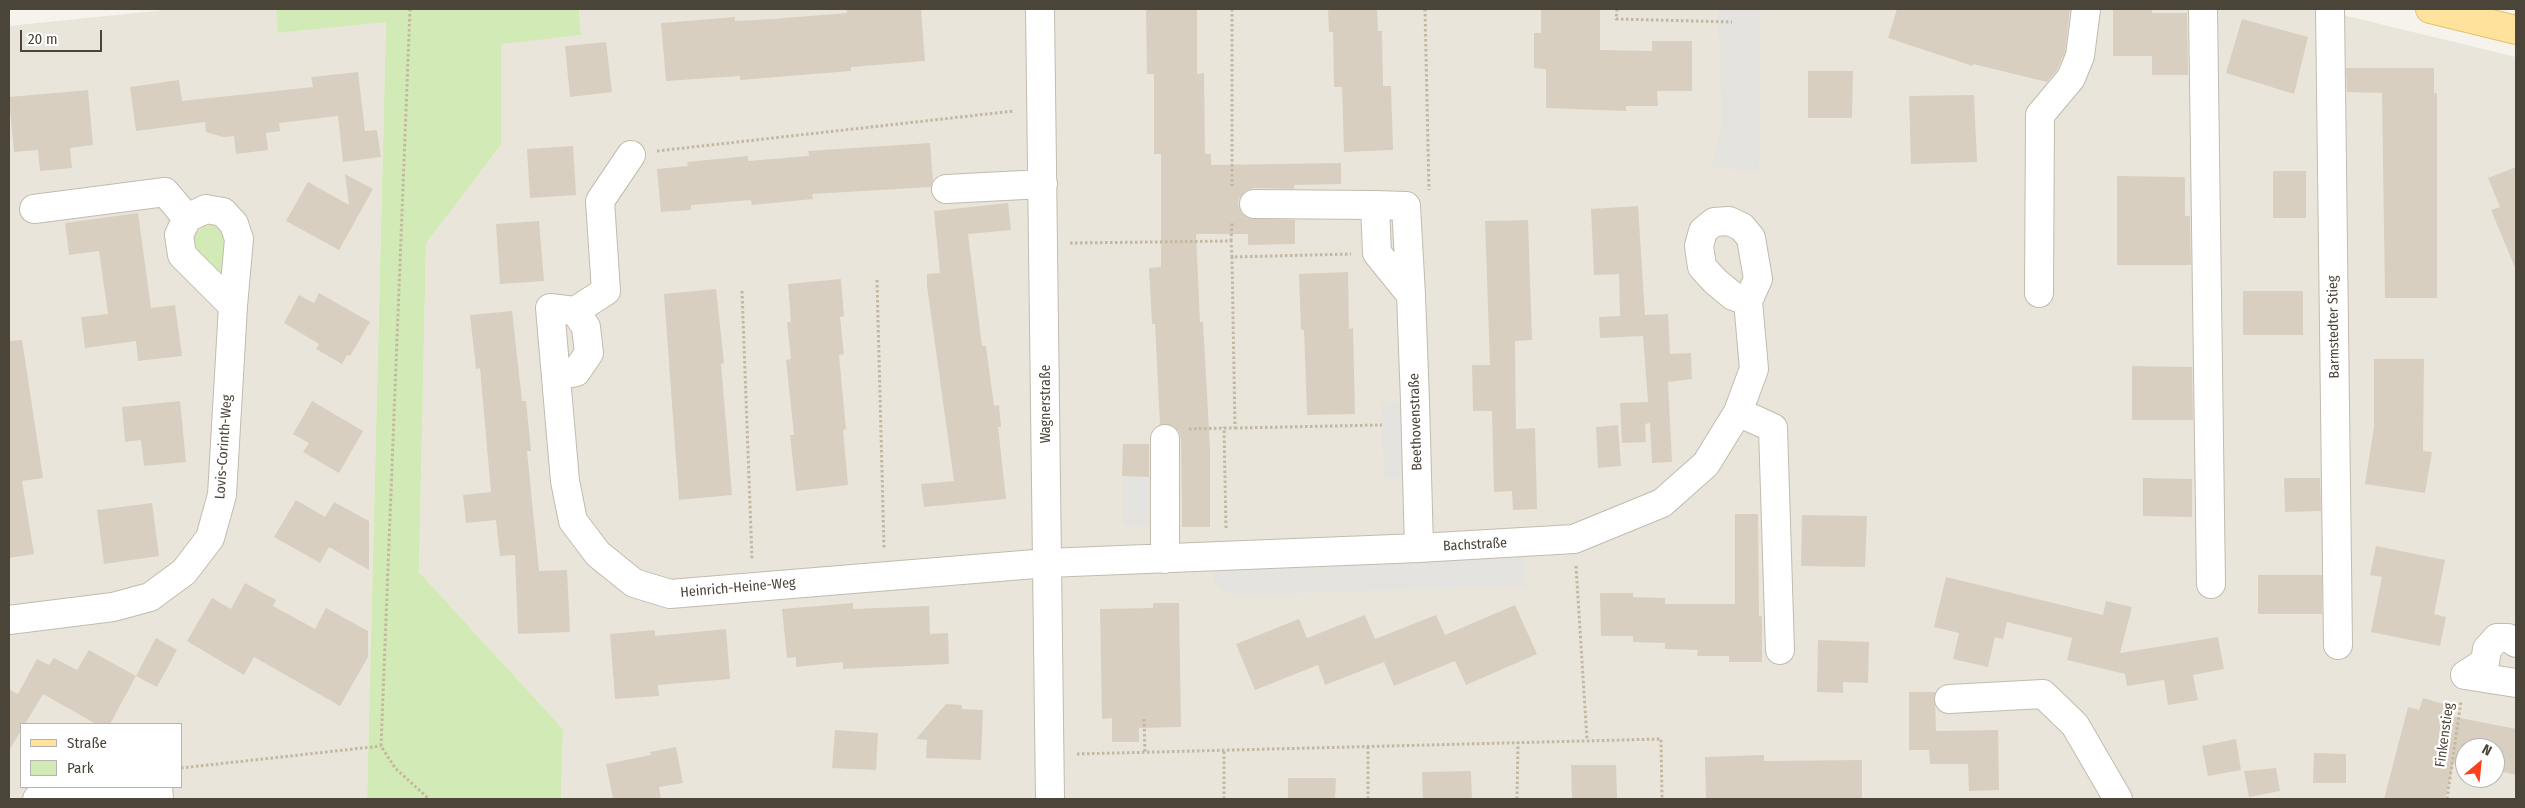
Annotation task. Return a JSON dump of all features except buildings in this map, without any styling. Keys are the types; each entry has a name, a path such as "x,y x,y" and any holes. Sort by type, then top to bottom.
{"main road":[{"path":"2430,9 2516,30"}],"street":[{"name":"Wagnerstraße","path":"1040,9 1050,799"},
{"path":"2039,293 2040,115 2071,78 2080,56 2086,9"},
{"path":"2203,9 2211,584"},
{"name":"Barmstedter Stieg","path":"2330,9 2338,645"},
{"name":"Heinrich-Heine-Weg","path":"642,153 600,201 606,291 575,311 550,308 565,481 573,520 598,554 634,583 670,594 1047,563"},
{"path":"946,189 1043,184"},
{"path":"34,209 165,192 186,218 179,235 182,255 233,306"},
{"path":"1240,204 1406,206"},
{"path":"1375,205 1377,253 1411,295"},
{"name":"Beethovenstraße","path":"1406,206 1411,295 1419,548"},
{"name":"Lovis-Corinth-Weg","path":"9,620 114,607 150,597 184,572 210,538 222,495 233,306 239,239 234,224 223,212 206,209 186,218"},
{"name":"Bachstraße","path":"1047,563 1226,557 1574,539 1662,503 1706,464 1738,412 1754,369 1748,301"},
{"path":"1738,412 1773,428 1780,650"},
{"path":"1165,439 1165,559"},
{"path":"2465,675 2485,662 2487,649 2497,638 2508,638 2516,643"},
{"path":"2465,675 2516,683"},
{"path":"1948,699 2043,694 2075,725 2118,799"},
{"path":"37,799 130,788"}],"path":[{"path":"410,9 381,746 395,768 429,799"},
{"path":"1232,9 1240,204 1231,241 1235,428"},
{"path":"1406,206 1430,199 1425,9"},
{"path":"1616,9 1616,20 1732,22"},
{"path":"642,153 1042,108"},
{"path":"1044,244 1231,241"},
{"path":"1232,257 1377,253"},
{"path":"877,280 884,577"},
{"path":"742,291 751,490 753,587"},
{"path":"1226,557 1224,428 1382,426"},
{"path":"1574,539 1587,740"},
{"name":"Finkenstieg","path":"2447,799 2465,675"},
{"path":"1144,719 1145,752"},
{"path":"1049,754 1661,739 1662,799"},
{"path":"1517,799 1518,742"},
{"path":"182,768 381,746"},
{"path":"1368,746 1368,799"},
{"path":"1224,750 1224,799"}],"shaded area":[{"path":"174,9 276,9 279,33 386,21 367,799 9,799 9,26"},
{"path":"579,9 2318,9 2516,57 2516,799 561,799 563,729 419,572 426,242 501,145 501,43 581,35"},
{"path":"1718,9 1761,9 1759,171 1712,168 1722,124"},
{"path":"1415,401 1418,476 1384,479 1381,403"},
{"path":"1123,476 1165,477 1165,526 1123,526"},
{"path":"1522,542 1525,586 1241,595 1223,591 1214,581 1210,557"}],"green space":[{"path":"276,9 579,9 581,35 501,44 501,145 426,243 419,572 563,729 561,799 367,799 386,22 278,33"},
{"path":"205,225 212,225 226,233 225,286 191,250 193,236"}]}
